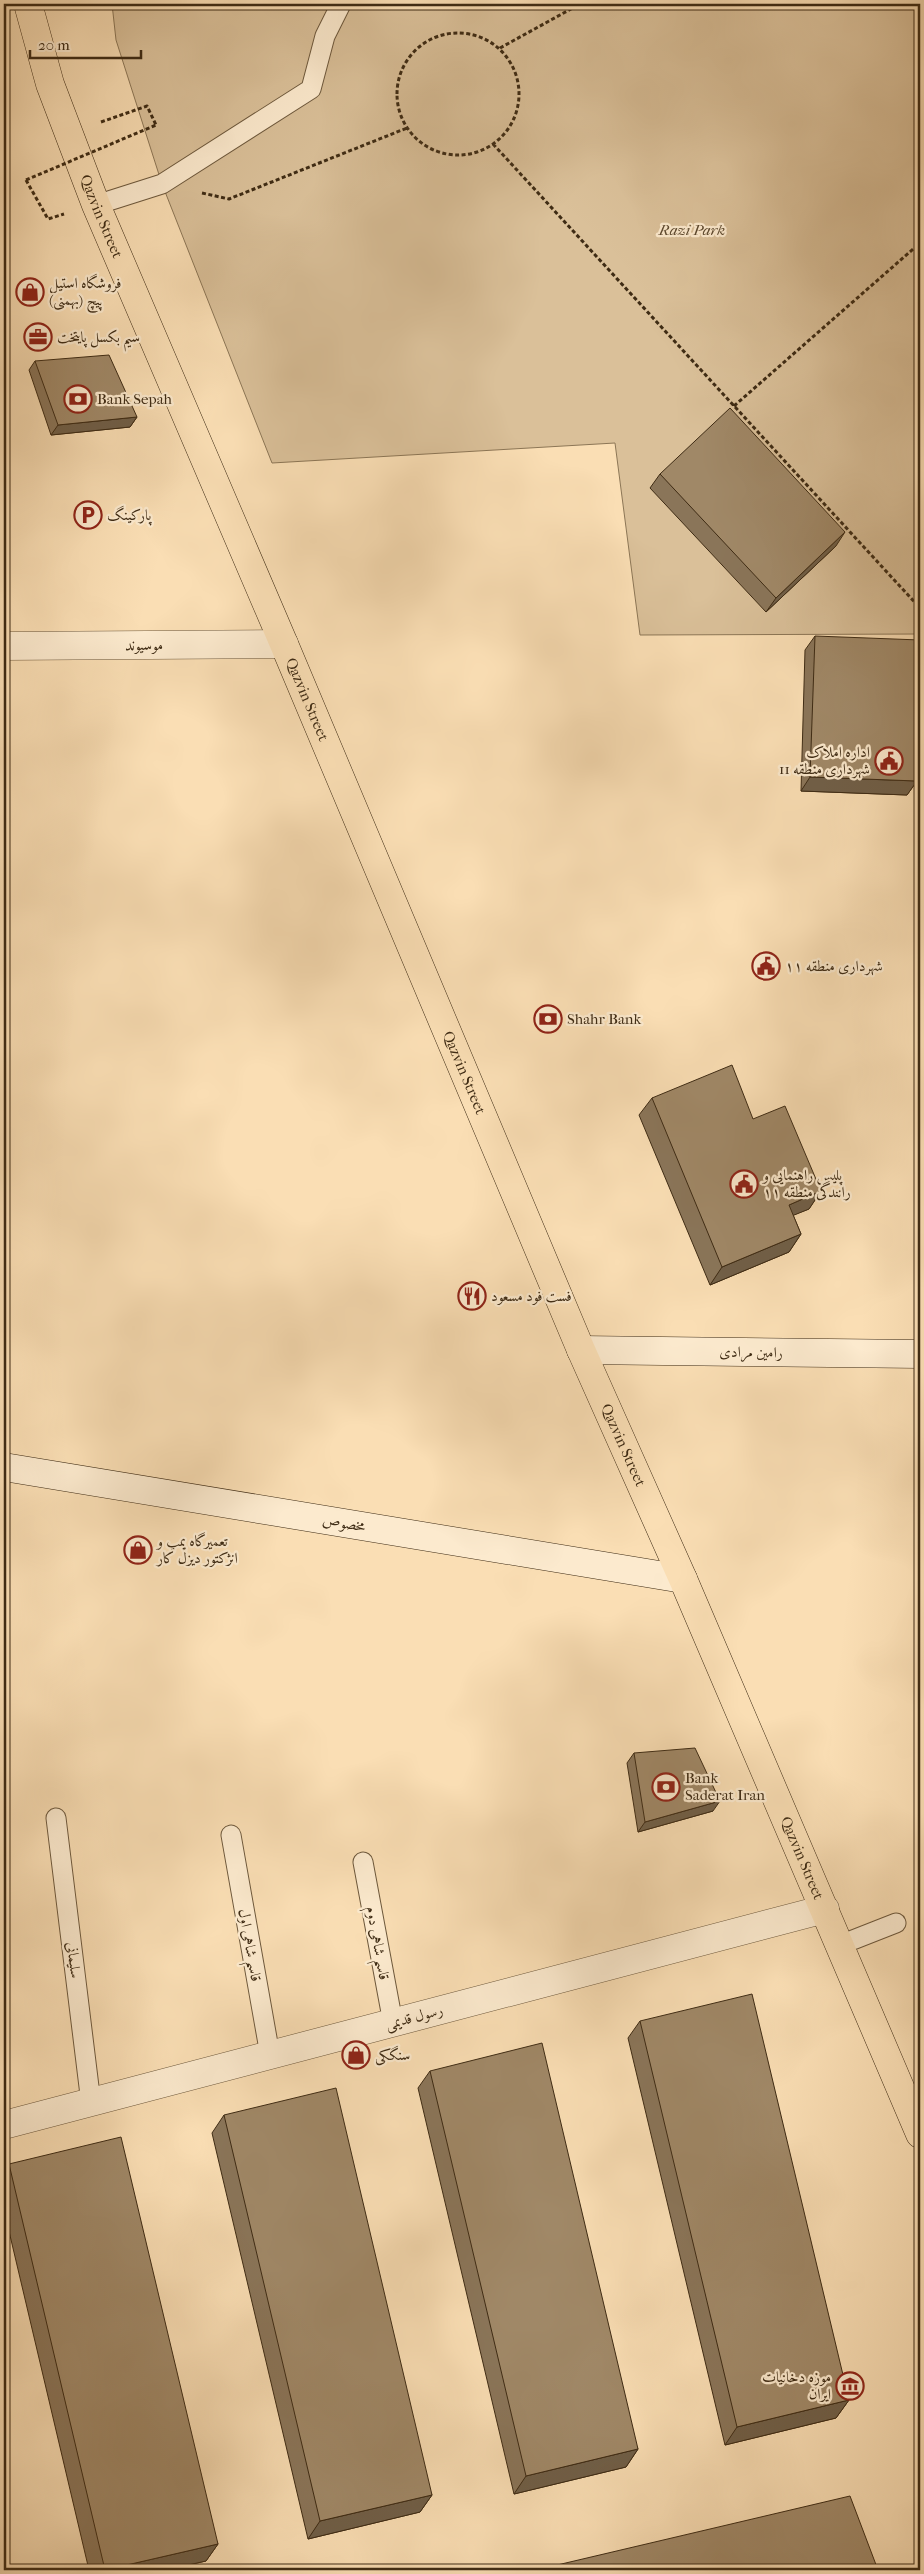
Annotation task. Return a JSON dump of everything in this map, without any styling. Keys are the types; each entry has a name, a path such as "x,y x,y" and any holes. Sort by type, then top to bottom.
{"main road":[{"name":"Qazvin Street","path":"28,4 36,40 68,133 96,205 284,644 581,1350 683,1579 920,2134"}],"street":[{"name":"موسیوند","path":"4,646 284,644"},
{"name":"رامین مرادی","path":"581,1350 920,1354"},
{"name":"مخصوص","path":"4,1467 683,1579"},
{"name":"رسول قدیمی","path":"4,2125 825,1909"}],"lane":[{"path":"96,205 162,184 311,89 325,36 340,4"},
{"name":"سلیمانی","path":"56,1818 91,2103"},
{"name":"قاسم شاهی اول","path":"231,1835 270,2055"},
{"name":"قاسم شاهی دوم","path":"363,1862 393,2023"},
{"path":"840,1945 896,1923"}],"path":[{"path":"500,48 580,4"},
{"path":"462,31 488,38 508,56 519,79 520,106 509,130 493,144 464,156 442,154 422,144 407,128 398,109 397,86 404,64 419,46 439,34 462,31"},
{"path":"48,219 26,180 156,125 147,106 68,133"},
{"path":"162,184 229,199 407,128"},
{"path":"493,144 920,608"},
{"path":"734,406 920,243"}],"green space":[{"name":"Razi Park","path":"112,4 920,4 920,634 640,635 615,443 272,463 162,184 116,40"}],"building":[{"name":"Bank Sepah","path":"109,355 137,417 58,425 35,361"},
{"path":"730,408 845,532 776,598 660,474"},
{"path":"815,636 920,640 917,781 810,777"},
{"path":"732,1065 753,1119 785,1106 821,1191 789,1205 801,1234 722,1267 652,1098"},
{"name":"Bank Saderat Iran","path":"695,1748 720,1801 645,1822 634,1753"},
{"path":"752,1994 849,2400 737,2427 640,2021"},
{"path":"542,2043 638,2449 526,2476 430,2071"},
{"path":"336,2088 432,2495 320,2521 224,2115"},
{"path":"121,2137 218,2544 105,2570 9,2164"},
{"path":"850,2496 878,2570 536,2570"}],"place":[{"name":"فروشگاه استیل پیچ (بهمنی)","path":"30,292"},
{"name":"سیم بکسل پایتخت","path":"38,337"},
{"name":"Bank Sepah","path":"78,399"},
{"name":"پارکینگ","path":"88,515"},
{"name":"اداره املاک شهرداری منطقه 11","path":"889,761"},
{"name":"شهرداری منطقه ۱۱","path":"766,966"},
{"name":"Shahr Bank","path":"548,1019"},
{"name":"پلیس راهنمایی و رانندگی منطقه ۱۱","path":"744,1184"},
{"name":"فست فود مسعود","path":"472,1296"},
{"name":"تعمیرگاه پمپ و انژکتور دیزل کار","path":"138,1550"},
{"name":"Bank Saderat Iran","path":"666,1787"},
{"name":"سنگکی","path":"356,2055"},
{"name":"موزه دخانیات ایران","path":"850,2386"}]}
